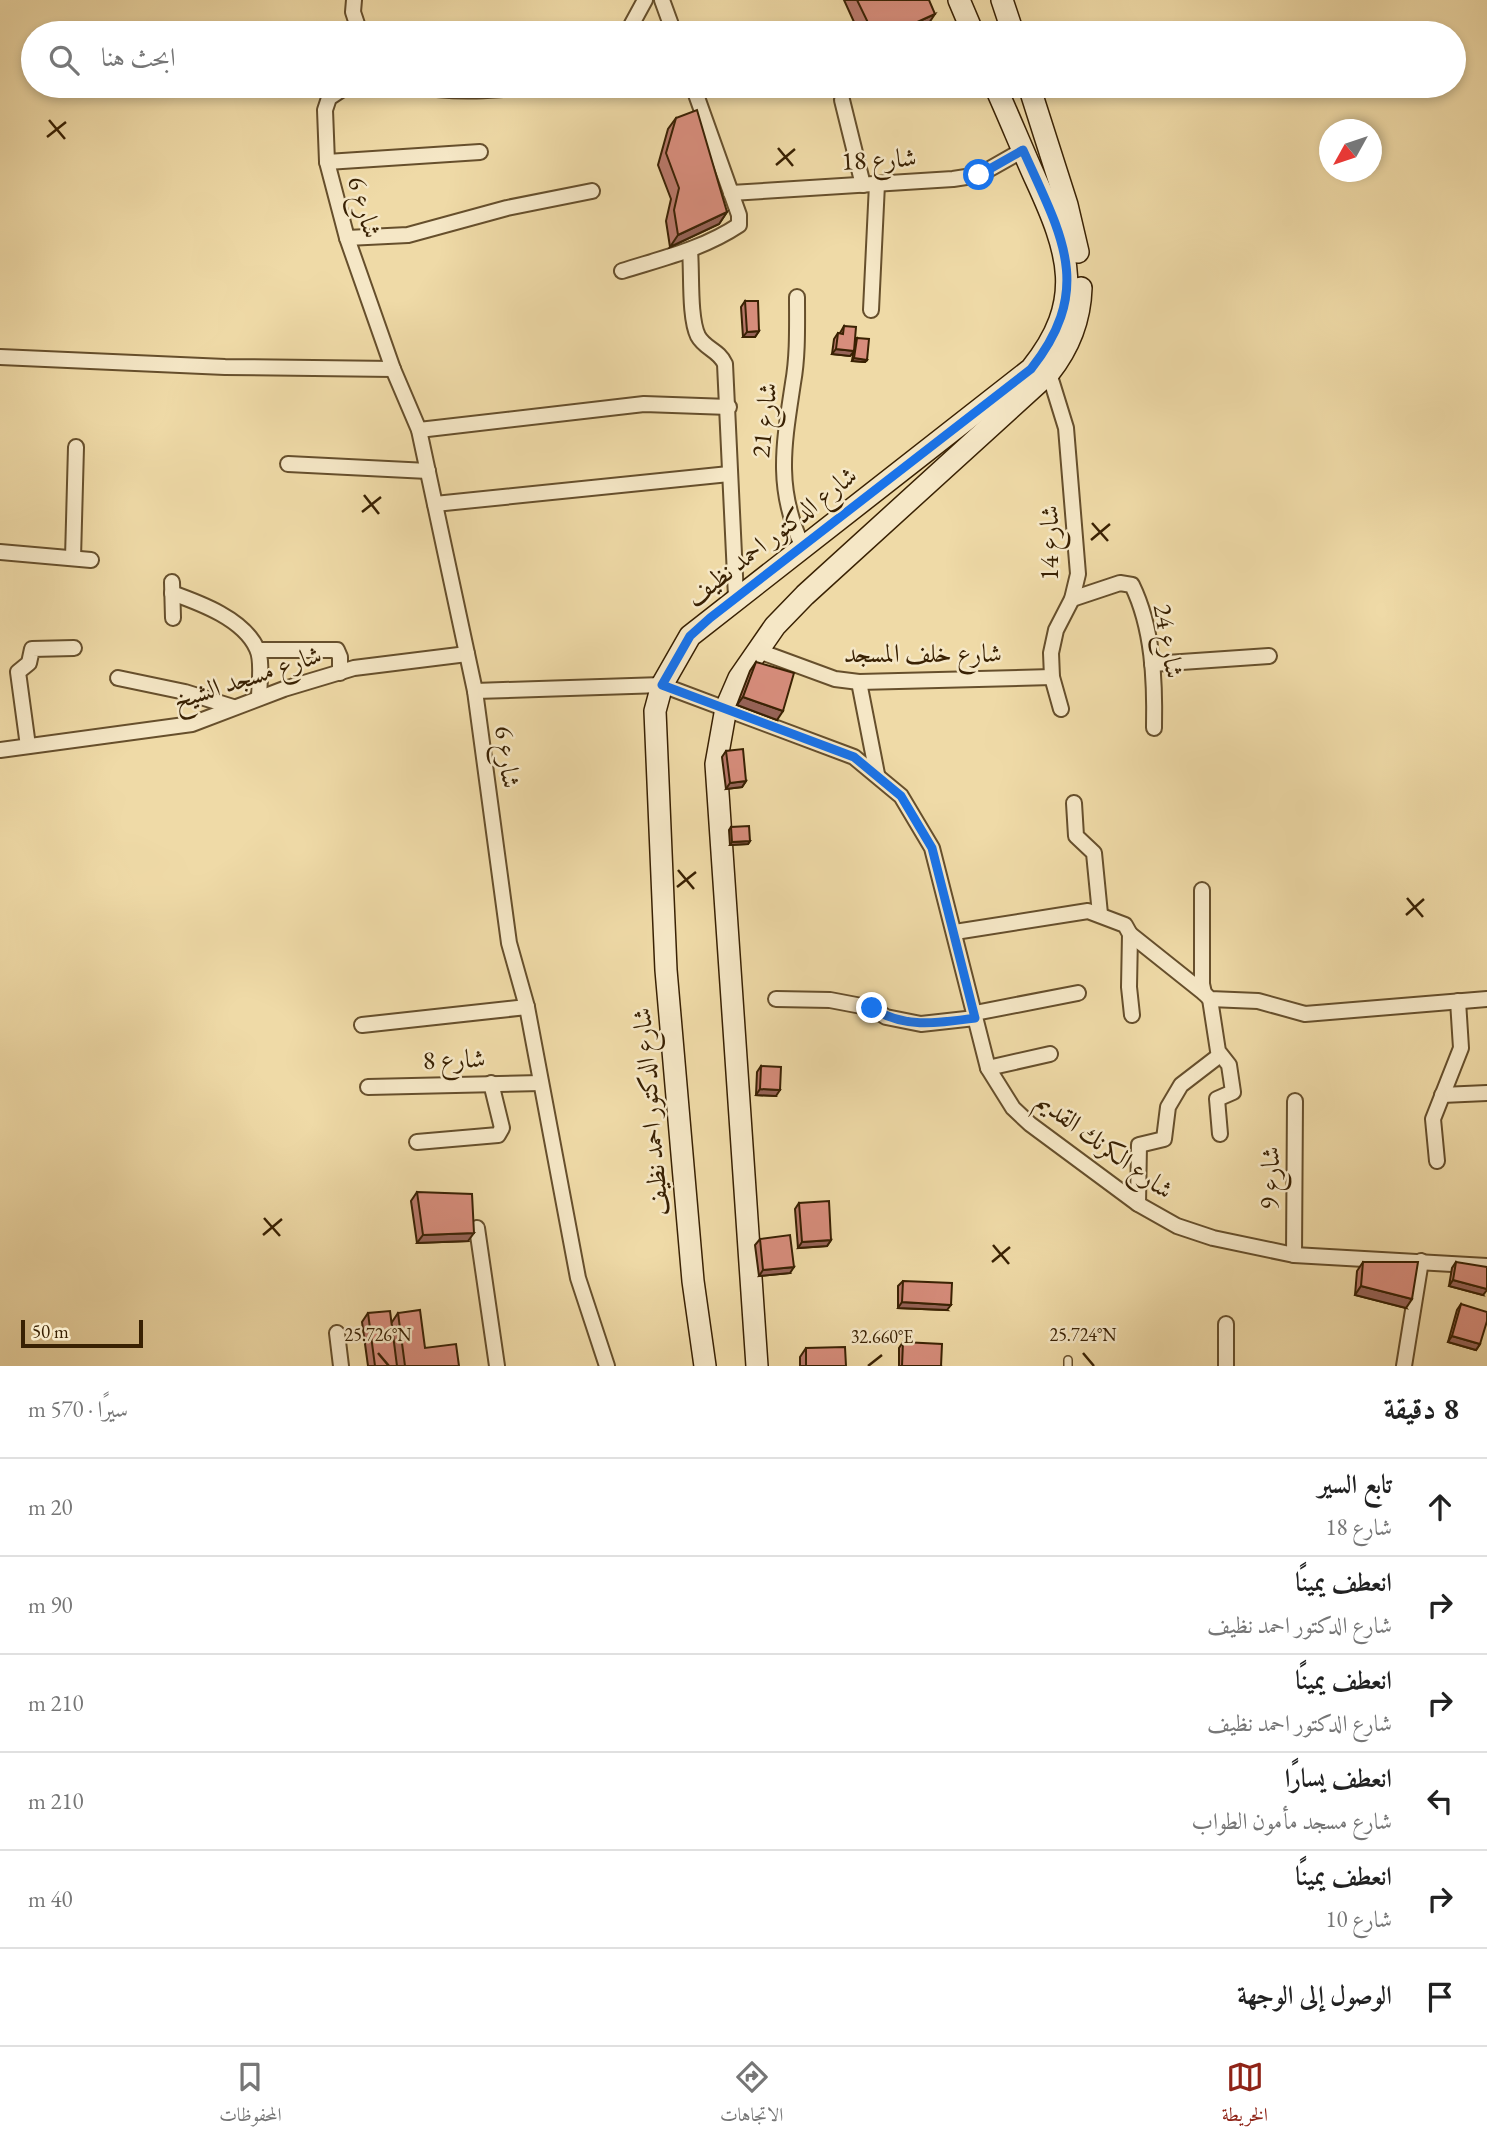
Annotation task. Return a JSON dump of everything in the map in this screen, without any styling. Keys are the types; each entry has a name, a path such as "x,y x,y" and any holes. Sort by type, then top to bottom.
{"main road":[{"path":"959,0 968,21"},
{"path":"1002,0 1009,21"},
{"name":"شارع الدكتور احمد نظيف","path":"705,1366 693,1280 666,970 655,711 662,685 690,636 802,545 1031,369 1049,346 1064,310 1068,291 1067,262 1060,234 1000,98"},
{"path":"757,1366 716,764 726,708 739,678 756,650 805,595 1049,373 1065,354 1077,322 1081,291 1080,261 1067,205 1033,98"}],"street":[{"path":"354,0 353,12 356,21"},
{"path":"634,21 645,0"},
{"path":"662,0 670,21"},
{"name":"شارع 6","path":"329,98 324,110 327,162 347,238 393,369 419,430 428,471 475,691 503,916 527,1007 578,1278 607,1366"},
{"path":"622,271 690,251 739,225 732,192 697,98"},
{"path":"842,100 870,184 871,310"},
{"name":"شارع 18","path":"732,192 979,175 1023,150"},
{"path":"327,162 480,152"},
{"path":"347,238 408,236 507,208 592,191"},
{"path":"690,251 696,331 704,344 722,356 729,407 729,474 736,597"},
{"name":"شارع 21","path":"797,298 797,343 785,423 783,479 786,502 802,545"},
{"path":"0,357 225,367 393,369"},
{"name":"شارع 14","path":"1049,373 1066,428 1073,485 1078,574 1072,599 1056,629 1051,653 1052,677 1061,709"},
{"path":"419,430 645,404 729,407"},
{"path":"73,558 76,447"},
{"path":"288,464 428,471"},
{"path":"435,504 729,474"},
{"path":"0,552 91,561"},
{"name":"شارع 24","path":"1072,599 1120,583 1132,585 1146,626 1152,664 1154,728"},
{"path":"173,618 172,587 215,609 233,623 258,650 259,698"},
{"path":"27,746 18,672 29,663 32,649 74,648"},
{"path":"258,650 332,649 341,657 340,673"},
{"name":"شارع خلف المسجد","path":"756,650 835,679 859,682 1052,677"},
{"name":"شارع مسجد الشيخ","path":"0,750 192,724 259,698 365,665 467,654"},
{"path":"1152,664 1269,656"},
{"path":"118,678 185,692 233,707"},
{"path":"859,682 877,774"},
{"path":"475,691 662,685"},
{"name":"شارع الكرنك القديم","path":"662,685 854,757 901,796 932,848 988,1068 1013,1108 1138,1204 1177,1226 1213,1238 1294,1255 1487,1266"},
{"path":"1074,803 1076,836 1094,853 1100,914"},
{"path":"1202,890 1207,996 1220,1055 1231,1070 1233,1092 1217,1099 1220,1134"},
{"path":"955,932 1088,911 1125,925 1130,934 1207,996 1258,1001 1305,1014 1487,999"},
{"path":"1130,934 1132,1015"},
{"path":"776,999 830,1000 872,1008 886,1017 921,1024 975,1016 1078,993"},
{"path":"1437,1161 1433,1119 1461,1048 1458,1001"},
{"path":"362,1025 527,1007"},
{"path":"988,1068 1050,1054"},
{"path":"1138,1204 1139,1145 1164,1139 1168,1107 1181,1085 1220,1055"},
{"path":"417,1142 498,1135 502,1128 491,1083"},
{"name":"شارع 8","path":"368,1087 541,1083"},
{"path":"1442,1095 1487,1093"},
{"name":"شارع 9","path":"1294,1255 1295,1101"},
{"path":"477,1228 497,1366"},
{"path":"1404,1366 1421,1261"},
{"path":"1226,1324 1226,1366"},
{"path":"337,1334 341,1366"}],"building":[{"path":"857,0 929,0 935,14 920,21 867,21"},
{"path":"697,110 727,212 678,235 674,210 679,188 666,153 676,118"},
{"path":"745,301 758,301 759,331 747,332"},
{"path":"844,326 856,327 854,351 836,349 838,333 843,334"},
{"path":"857,338 869,339 867,360 854,358"},
{"path":"756,662 794,673 783,711 743,697"},
{"path":"743,749 746,781 730,783 726,751"},
{"path":"749,826 750,841 732,842 731,827"},
{"path":"761,1066 781,1067 780,1090 760,1089"},
{"path":"417,1192 472,1194 474,1233 423,1235"},
{"path":"829,1201 831,1240 802,1242 799,1203"},
{"path":"790,1235 794,1267 763,1270 760,1239"},
{"path":"1363,1262 1418,1262 1412,1299 1361,1286"},
{"path":"1456,1262 1487,1267 1487,1289 1453,1280"},
{"path":"903,1281 952,1283 951,1305 902,1302"},
{"path":"1461,1304 1487,1312 1480,1344 1452,1336"},
{"path":"420,1310 425,1348 456,1344 459,1366 405,1366 398,1313"},
{"path":"390,1311 397,1366 375,1366 368,1313"},
{"path":"903,1342 942,1344 941,1366 902,1366"},
{"path":"845,1347 846,1366 806,1366 806,1348"}],"route":[{"path":"872,1008 886,1017 921,1024 975,1018 932,848 918,821 901,796 854,757 662,685 690,636 710,618 1031,369 1049,346 1062,320 1068,291 1067,262 1060,234 1023,150 979,175"}]}
